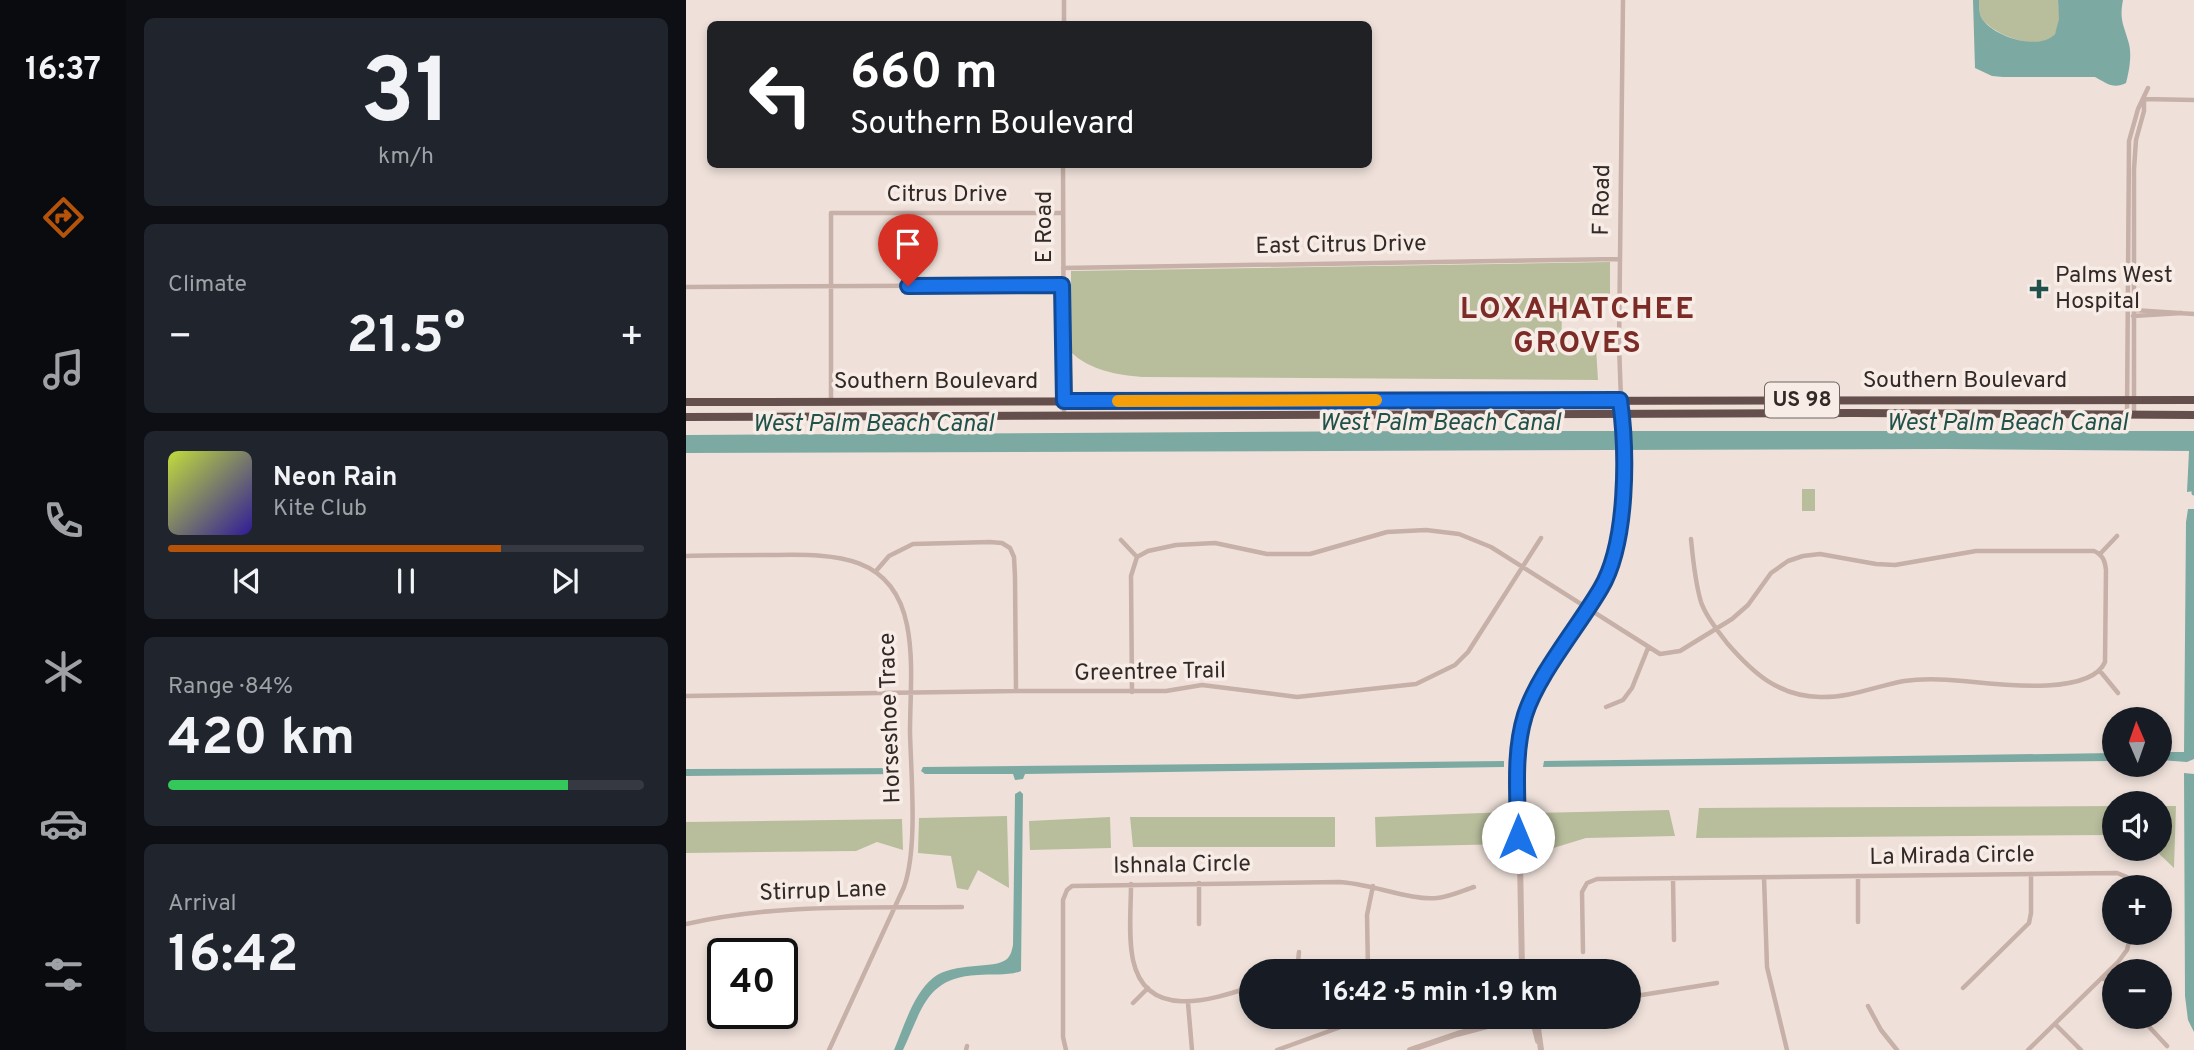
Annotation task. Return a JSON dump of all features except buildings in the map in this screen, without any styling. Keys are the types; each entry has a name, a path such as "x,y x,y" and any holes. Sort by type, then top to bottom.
{"highway":[{"name":"Southern Boulevard","path":"686,402 2194,400"},
{"name":"Southern Boulevard","path":"686,417 1623,419 2194,415"}],"street":[{"path":"1064,0 1064,21"},
{"name":"F Road","path":"1620,400 1623,0"},
{"path":"2130,415 2129,141 2138,109 2148,88"},
{"path":"2144,99 2194,100"},
{"path":"2130,400 2135,151 2144,99"},
{"name":"E Road","path":"1063,168 1064,416"},
{"name":"Citrus Drive","path":"831,286 831,213 1063,213"},
{"name":"East Citrus Drive","path":"1063,268 1619,260"},
{"path":"686,287 1062,285"},
{"path":"831,286 831,402"},
{"path":"2133,310 2194,314"},
{"path":"2133,316 2182,313"},
{"path":"1521,959 1518,747 1527,712 1536,691 1603,585 1616,548 1624,463 1620,400"},
{"path":"1132,691 1131,576 1137,557 1147,551 1176,545 1215,543 1267,554 1310,554 1387,532 1426,530 1468,537 1491,547 1660,654 1680,651 1717,630 1748,606 1771,573 1788,561 1803,556 1821,554 1895,565 1976,551 2087,550 2100,554 2105,562 2105,662 2100,671 2053,685 2021,687 1942,679 1908,681 1822,697 1780,689 1749,668 1717,630 1702,604 1692,539"},
{"path":"2100,554 2117,536"},
{"name":"Greentree Trail","path":"686,696 1167,691 1202,685 1297,698 1416,684 1455,665 1468,652 1541,538"},
{"path":"1121,540 1137,557"},
{"path":"686,556 823,554 858,562 876,571 889,556 913,544 1002,543 1010,548 1014,557 1016,691"},
{"name":"Horseshoe Trace","path":"829,1050 907,878 911,856 907,626 896,593 876,571"},
{"path":"1606,707 1623,700 1632,688 1648,648"},
{"path":"2100,671 2118,693"},
{"path":"1963,988 2029,922 2032,909 2031,874"},
{"name":"La Mirada Circle","path":"1583,952 1582,892 1587,883 1597,879 2122,875"},
{"path":"1858,876 1858,922"},
{"path":"1764,877 1767,967 1787,1050"},
{"path":"1673,878 1674,940"},
{"name":"Ishnala Circle","path":"1066,1050 1063,1037 1065,893 1076,885 1339,882 1429,898 1443,897 1474,887"},
{"path":"1199,883 1199,924"},
{"path":"1131,884 1133,962 1148,988 1167,1000 1188,1003 1239,990"},
{"path":"1368,959 1367,915 1373,886"},
{"name":"Stirrup Lane","path":"686,924 758,910 962,907"},
{"path":"1299,959 1300,952"},
{"path":"2028,1050 2102,978"},
{"path":"1641,995 1717,984"},
{"path":"1133,1003 1148,988"},
{"path":"1188,1003 1192,1050"},
{"path":"1868,1006 1881,1030 1897,1050"},
{"path":"2055,1024 2081,1050"},
{"path":"1277,1050 1335,1029"},
{"path":"1413,1049 1474,1029"},
{"path":"1535,1029 1540,1050"},
{"path":"1539,1029 1542,1046 1540,1050"},
{"path":"2151,1029 2167,1046"}],"green space":[{"path":"1979,0 2058,0 2057,30 2049,40 2040,43 2017,40 1986,23 1979,11"},
{"path":"1610,262 1610,303 1586,302 1585,314 1562,315 1561,348 1596,348 1598,380 1142,377 1104,370 1086,363 1071,352 1071,271"},
{"path":"1802,489 1815,489 1815,511 1802,511"},
{"path":"2102,806 2102,835 1696,838 1699,808"},
{"path":"2172,806 2176,806 2174,868 2167,861 2172,861"},
{"path":"1669,810 1675,836 1586,838 1537,853 1534,813"},
{"path":"1509,812 1510,844 1376,847 1375,817"},
{"path":"1007,816 1009,888 978,870 968,890 957,888 951,856 918,853 919,818"},
{"path":"1110,817 1111,848 1030,850 1029,821"},
{"path":"1130,817 1335,817 1335,847 1133,847"},
{"path":"902,819 903,850 877,842 856,851 686,853 686,822"}],"water":[{"path":"1973,0 1979,0 1981,17 1995,30 2016,39 2038,42 2055,34 2059,19 2058,0 2123,0 2122,18 2130,54 2126,83 2113,85 2095,77 1992,76 1975,68"},
{"path":"2194,431 2194,491 2187,492 2189,451 1945,449 686,453 686,435"},
{"path":"2188,509 2194,509 2194,759 2187,762 2172,761 2172,752 2184,752"},
{"path":"2102,753 2102,761 1543,767 1544,761"},
{"path":"1504,761 1504,767 1025,774 1023,779 1015,780 1013,774 925,774 921,771 923,767"},
{"path":"899,768 902,771 899,774 686,776 686,769"},
{"path":"2184,773 2194,774 2194,1032 2188,1020 2185,996"},
{"path":"1020,791 1023,794 1021,971 961,977 947,982 928,998 903,1050 894,1050 915,1002 933,978 952,969 1001,962 1010,954 1013,945 1015,794"}],"slow traffic":[{"path":"1118,401 1376,400"}],"place":[{"name":"Palms West Hospital","path":"2039,289"}],"district":[{"name":"LOXAHATCHEE GROVES","path":"1578,327"}],"route":[{"path":"908,286 1062,285 1064,401 1620,400 1624,463 1616,548 1603,585 1536,691 1527,712 1518,747 1518,837"}],"water label":[{"name":"West Palm Beach Canal","path":"1440,424"},
{"name":"West Palm Beach Canal","path":"2007,424"},
{"name":"West Palm Beach Canal","path":"873,425"}]}
